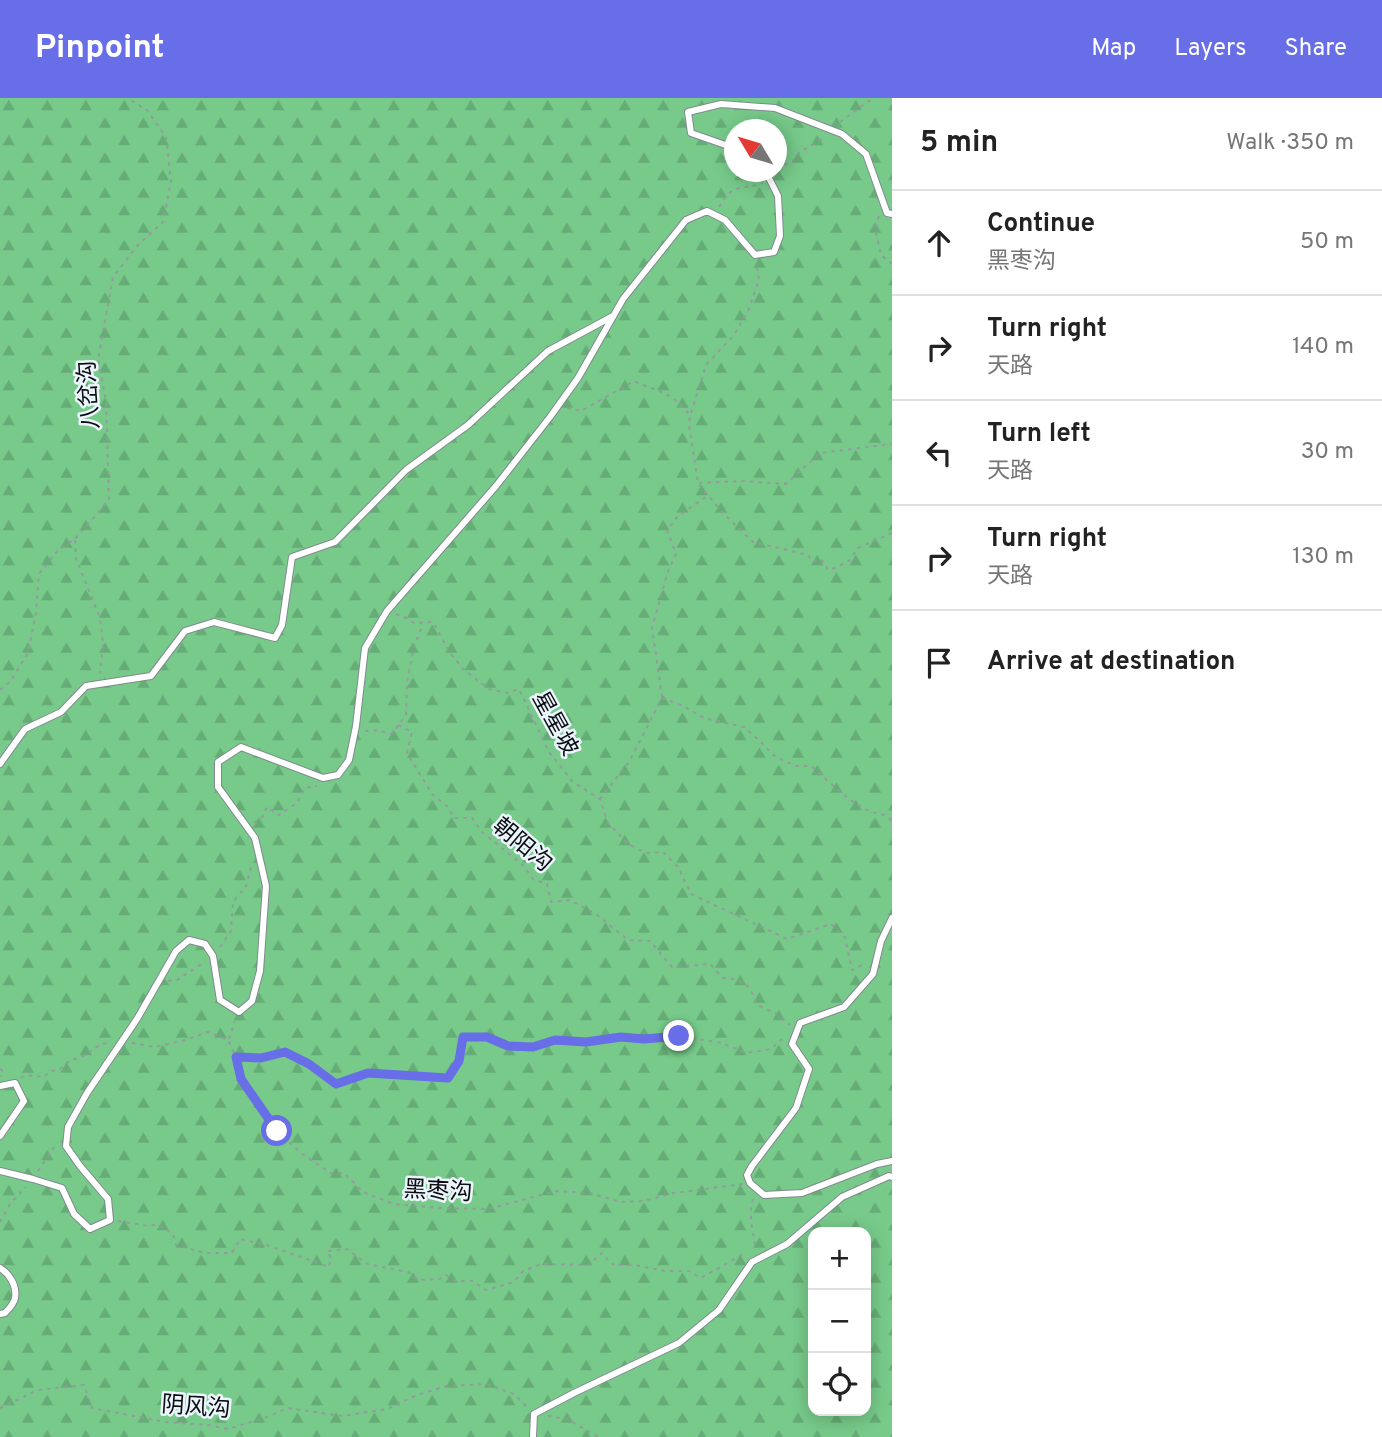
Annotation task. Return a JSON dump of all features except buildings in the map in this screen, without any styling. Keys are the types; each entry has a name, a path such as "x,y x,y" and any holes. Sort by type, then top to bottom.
{"lane":[{"path":"724,145 691,133 688,112 722,104 775,108 842,134 866,155 887,213 892,215"},
{"path":"0,1171 62,1188 74,1214 90,1229 110,1220 108,1199 66,1146 68,1127 87,1093 137,1019 176,951 189,940 205,944 214,956 220,1000 239,1012 252,1001 260,971 266,886 255,838 218,787 218,762 241,747 323,778 338,775 349,760 365,648 387,611 496,486 558,406 578,378 623,299 686,220 707,211 725,220 754,255 774,252 780,236 778,197 771,182"},
{"path":"0,764 25,729 61,712 86,686 151,676 185,631 214,622 275,638 282,625 292,557 335,542 406,470 468,425 548,351 613,316"},
{"path":"892,918 881,942 873,974 844,1007 800,1023 792,1044 809,1069 796,1108 747,1175 764,1195 802,1193 877,1164 892,1161"},
{"path":"0,1086 15,1083 24,1101 0,1136"},
{"path":"533,1437 534,1414 679,1343 719,1310 752,1262 787,1244 842,1197 890,1175 892,1177"},
{"path":"0,1268 8,1273 15,1288 15,1301 5,1313 0,1314"}],"path":[{"name":"八岔沟","path":"0,690 10,682 28,653 36,613 39,574 58,550 75,539 109,500 106,401 98,360 113,277 137,246 163,222 171,181 166,137 147,110 127,98"},
{"path":"713,214 725,195 736,188 753,187 764,182"},
{"path":"884,204 875,228 881,255 892,264"},
{"path":"754,255 759,280 749,309 734,335 706,365 690,415 689,425 698,483 753,542 808,555 813,562 821,559 828,570 850,560 858,548 892,533"},
{"path":"558,406 581,411 634,381 680,403 690,415"},
{"path":"698,483 741,481 786,484 820,453 892,444"},
{"path":"600,799 629,762 662,698 652,628 668,571 676,554 667,530 678,516 710,495"},
{"path":"75,539 76,559 100,618 103,644 99,684"},
{"name":"星星坡","path":"387,611 409,619 414,624 433,622 450,653 463,669 489,689 507,693 519,689 549,752 573,782 600,799 608,822 628,844 646,853 663,852 678,867 691,894 787,939 831,924 845,937 852,970 877,957"},
{"path":"354,733 375,730 391,734 405,715 407,683 414,646 424,623"},
{"path":"662,698 705,718 744,727 773,755 795,766 811,766 847,797 869,811 886,814 892,821"},
{"name":"朝阳沟","path":"398,726 412,732 407,753 432,794 447,806 454,818 472,818 482,832 524,866 533,879 547,884 551,902 570,900 597,915 628,940 650,941 672,967 710,964 723,978 737,979 751,988 758,1005 775,1013 797,1031"},
{"path":"247,828 263,816 267,807 279,815 297,803 305,788 320,786 323,778"},
{"path":"158,983 177,979 214,956 230,931 233,902 246,886 251,865 259,855"},
{"path":"15,1083 26,1075 44,1077 101,1044 121,1041 155,1047 208,1032 228,1040 239,1012"},
{"path":"236,1057 261,1058 285,1052 309,1064 336,1084 368,1073 448,1078 459,1061 463,1037 487,1037 508,1046 533,1047 555,1040 586,1042 621,1037 644,1039 679,1036 722,1043 746,1053 771,1049 797,1031"},
{"name":"黑枣沟","path":"228,1040 236,1057 241,1079 277,1131 301,1153 330,1173 344,1173 363,1192 394,1204 488,1209 556,1191 589,1193 621,1202 642,1201 674,1194 753,1185"},
{"path":"0,1069 0,1078"},
{"path":"753,1185 752,1232 757,1254 768,1253"},
{"path":"110,1220 149,1226 157,1224 173,1234 176,1245 205,1252 232,1253 240,1239 267,1245 329,1267 331,1258 327,1251 347,1248 367,1264 408,1272 418,1280 439,1279 446,1275 455,1281 472,1281 486,1290 514,1282 523,1271 541,1264 588,1265 602,1253 611,1264 665,1271 690,1271 701,1278 743,1254 750,1254"},
{"name":"阴风沟","path":"0,1408 38,1390 84,1385 92,1408 165,1422 228,1429 287,1408 342,1416 387,1409 417,1395 447,1386 486,1384 514,1394 534,1414"},
{"path":"534,1414 567,1419 598,1437"}],"green space":[{"path":"0,98 892,98 892,1437 0,1437"}],"route":[{"path":"277,1131 241,1079 236,1057 261,1058 285,1052 309,1064 336,1084 368,1073 448,1078 459,1061 463,1037 487,1037 508,1046 533,1047 555,1040 586,1042 621,1037 644,1039 679,1036"}]}
